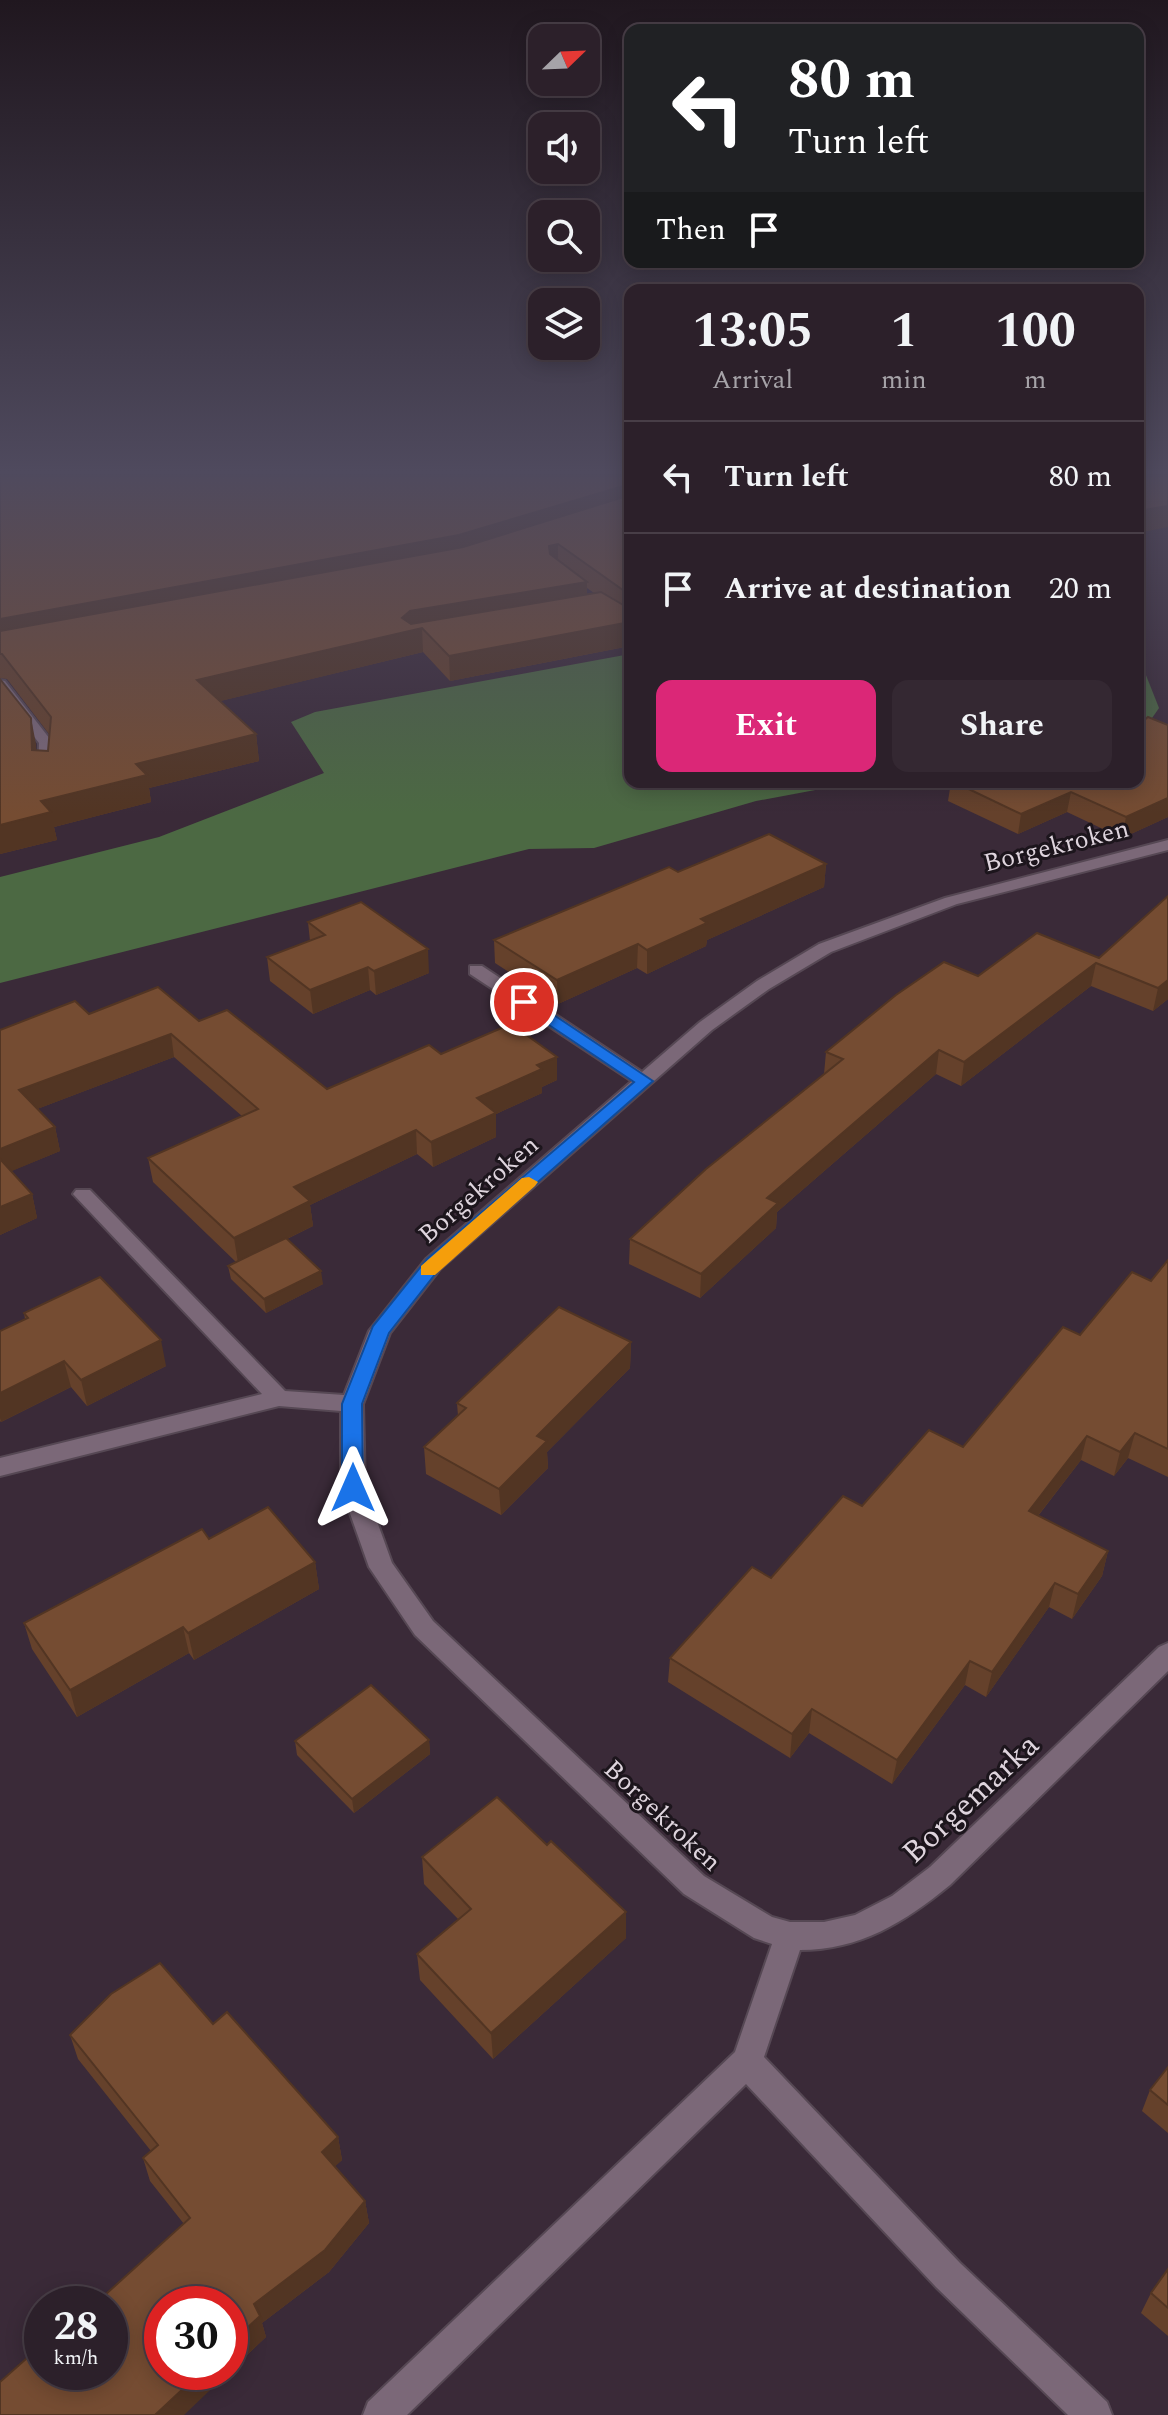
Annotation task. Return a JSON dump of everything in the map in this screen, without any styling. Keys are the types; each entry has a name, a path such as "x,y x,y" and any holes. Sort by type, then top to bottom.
{"street":[{"path":"0,684 46,743 49,755 45,774"},
{"name":"Borgekroken","path":"790,1936 764,1928 694,1885 424,1628 381,1567 353,1488 352,1404 380,1331 433,1264 706,1026 763,985 825,948 951,901 1168,845"},
{"path":"476,970 644,1081"},
{"path":"83,1194 279,1398"},
{"path":"0,1467 279,1398 352,1404"},
{"name":"Borgemarka","path":"790,1936 824,1936 860,1928 902,1906 940,1876 1168,1654"},
{"path":"381,2415 747,2062 790,1936"},
{"path":"747,2062 948,2275 1094,2415"}],"green space":[{"path":"624,655 624,788 826,788 756,801 594,848 529,849 0,983 0,877 159,837 324,773 291,722 315,712"},
{"path":"1144,670 1159,708 1144,724"}],"building":[{"path":"0,589 166,589 0,619"},
{"path":"233,589 546,589 410,611 402,618 411,624 601,592 624,605 624,623 449,656 422,628 197,680 256,734 136,764 147,775 41,801 51,812 0,825 0,679 31,718 32,750 48,751 51,717 0,654 0,631"},
{"path":"1148,717 1168,725 1168,798 1126,817 1071,792 1021,814 967,788 1144,788 1144,720"},
{"path":"769,834 826,864 701,919 707,923 647,950 638,944 557,980 494,940 669,867 678,872"},
{"path":"1168,896 1168,980 1158,988 1096,963 964,1062 939,1050 767,1198 778,1203 701,1274 630,1239 706,1169 843,1059 826,1052 896,995 944,962 978,976 1037,933 1099,958"},
{"path":"361,902 428,949 374,971 368,967 310,990 267,957 325,935 308,922"},
{"path":"158,987 199,1021 227,1010 327,1089 429,1045 441,1054 511,1024 557,1057 537,1065 542,1069 477,1098 496,1113 431,1142 416,1130 294,1187 310,1201 234,1238 148,1158 258,1109 171,1034 19,1090 55,1127 0,1149 0,1030 75,1001 89,1014"},
{"path":"0,1159 32,1194 0,1207"},
{"path":"286,1238 321,1271 264,1299 228,1266"},
{"path":"1168,1260 1168,1449 1135,1433 1120,1452 1087,1436 1029,1511 1108,1551 1078,1594 1055,1583 992,1672 970,1661 897,1760 812,1709 792,1734 670,1658 752,1567 771,1578 843,1496 862,1506 929,1430 963,1447 1063,1327 1080,1335 1132,1272 1151,1281"},
{"path":"100,1277 161,1340 81,1380 64,1361 0,1393 0,1331 28,1318 24,1313"},
{"path":"559,1307 631,1342 537,1436 547,1441 499,1489 424,1447 466,1408 457,1403"},
{"path":"268,1507 315,1562 188,1633 183,1627 70,1690 24,1623 202,1529 209,1539"},
{"path":"371,1685 429,1740 352,1799 295,1741"},
{"path":"497,1797 547,1845 551,1841 626,1912 491,2033 417,1954 471,1909 422,1857"},
{"path":"160,1963 213,2024 227,2012 338,2137 322,2152 365,2201 325,2250 254,2304 260,2316 248,2327 248,2286 144,2286 144,2390 182,2390 155,2415 0,2415 0,2382 24,2361 24,2390 128,2390 128,2286 115,2286 190,2218 143,2158 158,2145 70,2035 111,1994"},
{"path":"1168,2067 1168,2105 1150,2090"},
{"path":"1168,2269 1168,2308 1151,2293"}],"slow traffic":[{"path":"428,1270 529,1182"}],"route":[{"path":"353,1488 352,1404 380,1331 433,1264 644,1081 524,1002"}]}
